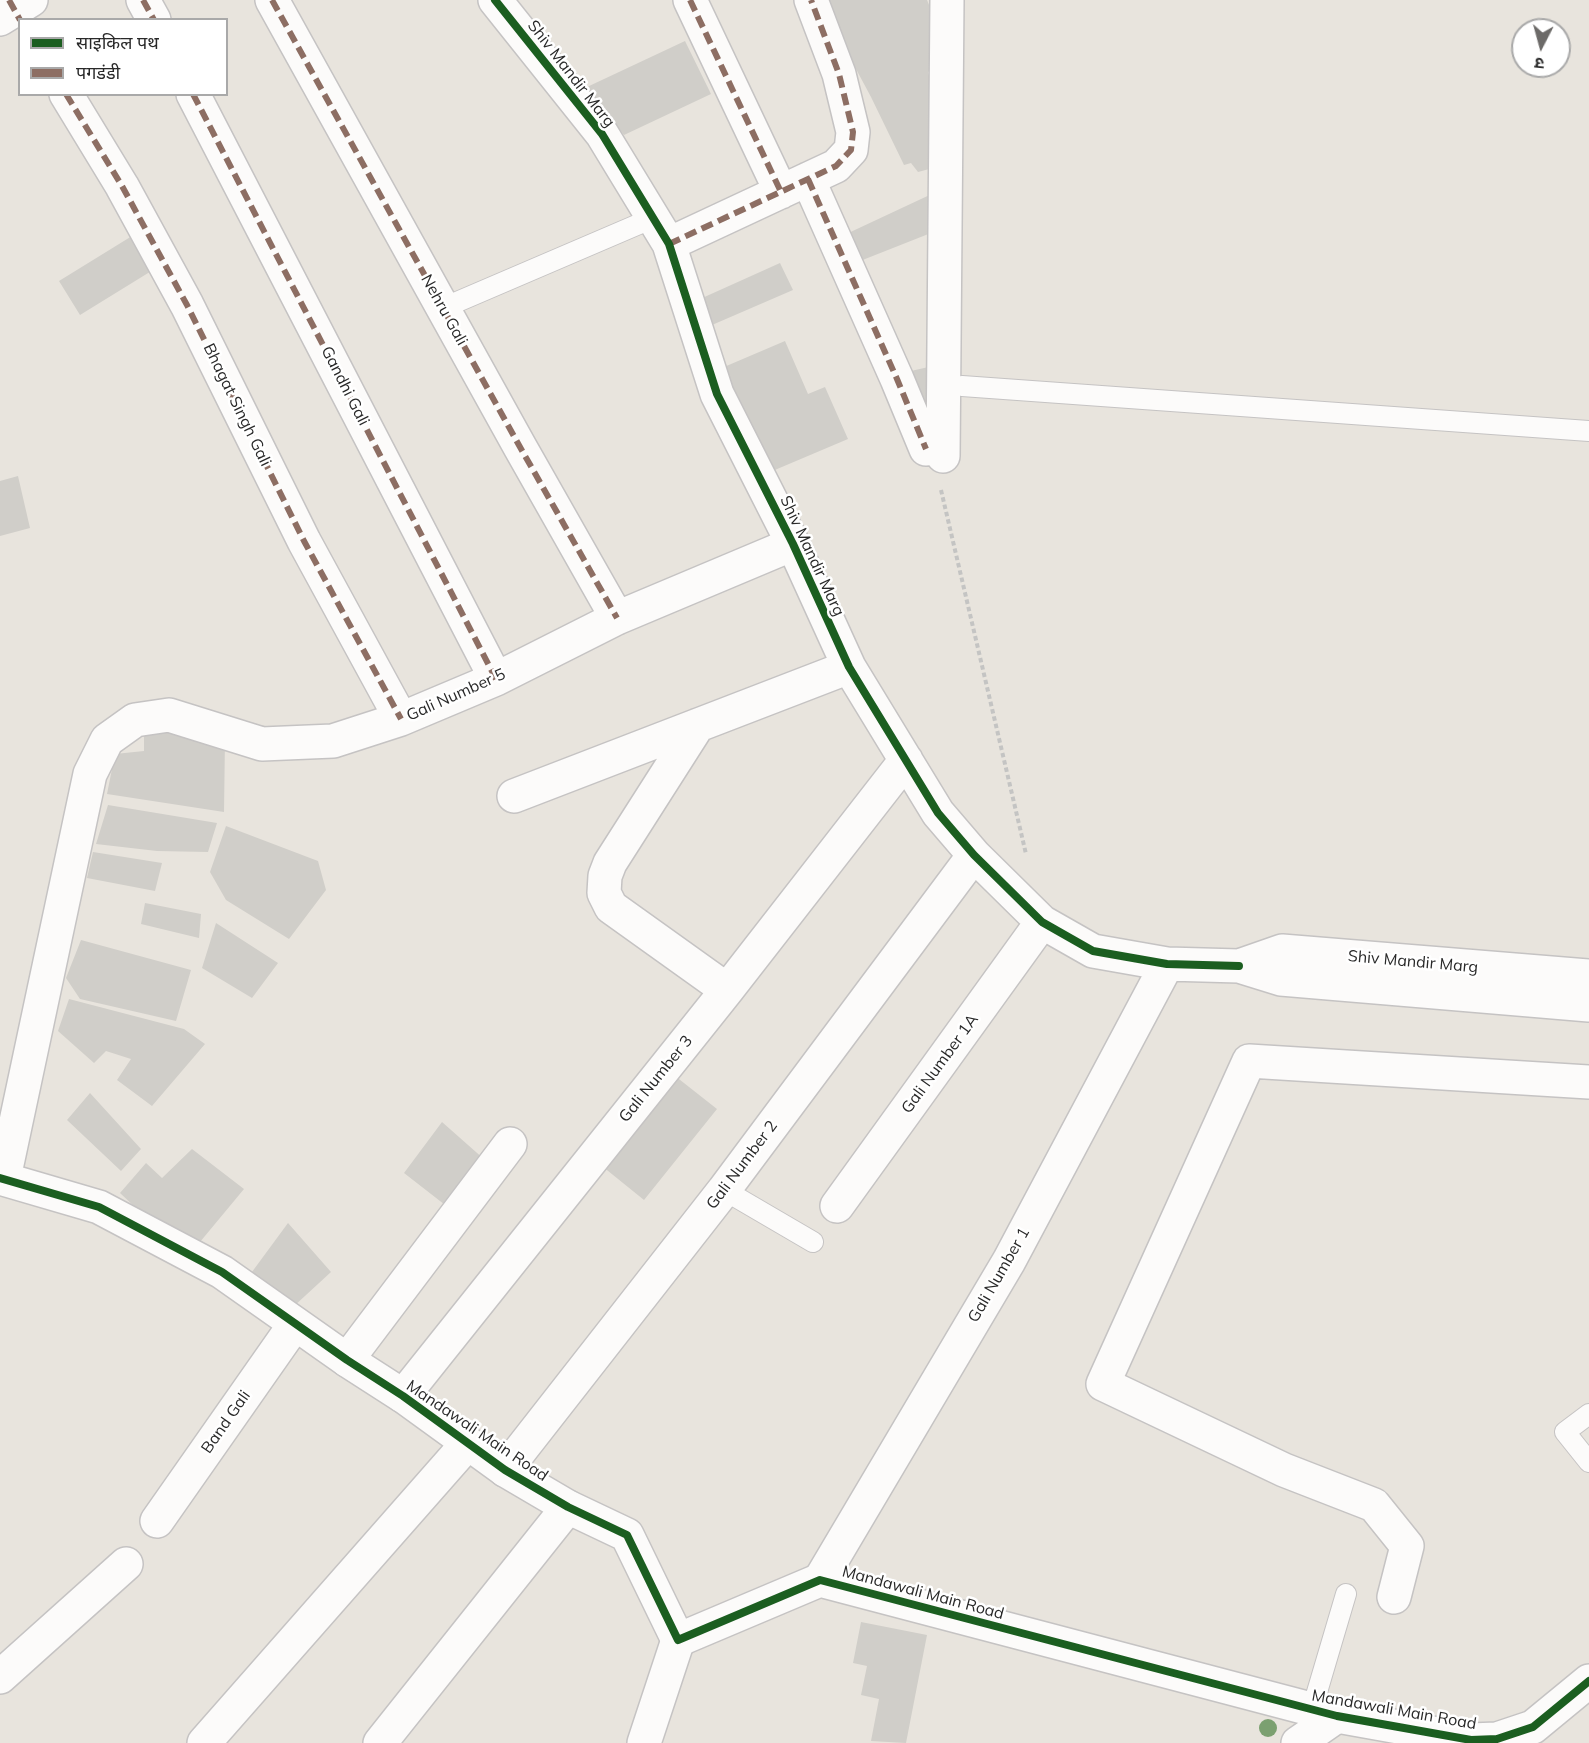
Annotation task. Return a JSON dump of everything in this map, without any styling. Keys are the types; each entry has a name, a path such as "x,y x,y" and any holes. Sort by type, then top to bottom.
{"street":[{"path":"143,0 153,18"},
{"name":"Nehru Gali","path":"272,0 618,618"},
{"name":"Shiv Mandir Marg","path":"495,0 602,134 661,231 717,394 793,544 849,667 938,813 974,855 1042,922 1093,951 1167,964 1239,966 1281,980 1589,1005"},
{"path":"690,0 794,185 935,453"},
{"path":"661,231 794,185 836,166 851,150 853,132 839,74 811,0"},
{"path":"935,453 947,0"},
{"name":"Bhagat Singh Gali","path":"67,96 122,186 187,305 304,541 401,719"},
{"name":"Gandhi Gali","path":"194,96 496,679"},
{"name":"Gali Number 5","path":"2,1178 90,774 107,740 135,720 169,716 262,744 333,741 401,719 496,679 618,618 793,544"},
{"path":"514,796 849,667"},
{"path":"698,725 610,863 605,876 604,893 611,907 727,990"},
{"name":"Gali Number 3","path":"403,1396 727,990 906,760"},
{"name":"Gali Number 2","path":"505,1470 724,1190 974,855"},
{"name":"Gali Number 1A","path":"837,1206 1042,922"},
{"name":"Shiv Mandir Marg","path":"1239,966 1282,951 1589,976"},
{"name":"Gali Number 1","path":"820,1580 1008,1261 1167,964"},
{"path":"1394,1597 1407,1546 1374,1505 1284,1470 1103,1384 1249,1061 1589,1082"},
{"path":"347,1360 510,1144"},
{"name":"Mandawali Main Road","path":"2,1178 99,1207 222,1272 347,1360 403,1396 505,1470 568,1507 627,1535 678,1640 820,1580 1324,1712 1472,1740 1497,1739 1533,1727 1589,1681"},
{"name":"Band Gali","path":"157,1521 295,1324"},
{"path":"204,1743 467,1444"},
{"path":"380,1743 568,1507"},
{"path":"0,1677 126,1564"},
{"path":"644,1743 678,1640"},
{"path":"1298,1743 1324,1712"}],"lane":[{"path":"443,308 661,231"},
{"path":"962,386 1589,431"},
{"path":"724,1190 813,1242"},
{"path":"1589,1414 1565,1432 1589,1462"},
{"path":"1324,1712 1346,1594"}],"path":[{"path":"935,453 941,494 1029,864"}],"building":[{"path":"819,0 927,0 934,17 932,70 928,72 934,93 933,168 918,172 911,163 904,165 871,97"},
{"path":"685,41 711,94 624,135 587,87"},
{"path":"936,192 936,231 855,263 842,236"},
{"path":"132,236 153,270 80,315 59,281"},
{"path":"780,263 793,290 712,325 700,299"},
{"path":"785,341 808,394 825,387 848,439 763,475 717,370"},
{"path":"933,366 930,403 916,406 902,373"},
{"path":"18,476 30,528 0,536 0,481"},
{"path":"144,729 225,738 224,812 107,794 115,754 144,751"},
{"path":"108,805 217,823 208,852 157,851 96,844"},
{"path":"226,826 318,861 326,890 289,939 226,900 210,872"},
{"path":"93,852 162,863 155,891 87,878"},
{"path":"145,903 201,914 199,938 141,924"},
{"path":"216,923 278,963 252,998 202,968"},
{"path":"81,940 191,970 176,1021 80,999 66,978"},
{"path":"69,999 184,1029 205,1044 152,1106 117,1080 131,1059 106,1051 94,1063 58,1031"},
{"path":"670,1072 717,1109 644,1200 597,1162"},
{"path":"90,1093 141,1149 121,1171 67,1120"},
{"path":"442,1122 485,1160 449,1208 404,1173"},
{"path":"192,1149 244,1189 195,1248 137,1209 120,1193 146,1163 162,1178"},
{"path":"288,1223 331,1272 293,1307 249,1276"},
{"path":"861,1622 927,1635 906,1743 871,1741 879,1699 861,1695 867,1666 853,1663"}],"marked path":[{"path":"9,0 19,18"},
{"path":"143,0 153,18"},
{"path":"272,0 617,618"},
{"path":"690,0 781,192"},
{"path":"669,244 836,166 851,150 853,132 839,74 811,0"},
{"path":"67,96 122,186 187,305 304,541 401,719"},
{"path":"194,96 496,679"},
{"path":"808,179 926,449"}],"cycle path":[{"path":"495,0 602,134 669,244 717,394 793,544 849,667 938,813 974,855 1042,922 1093,951 1167,964 1239,966"},
{"path":"0,1178 99,1207 222,1272 347,1360 403,1396 505,1470 568,1507 627,1535 678,1640 820,1580 1337,1716 1471,1740 1497,1739 1533,1727 1589,1681"}]}
